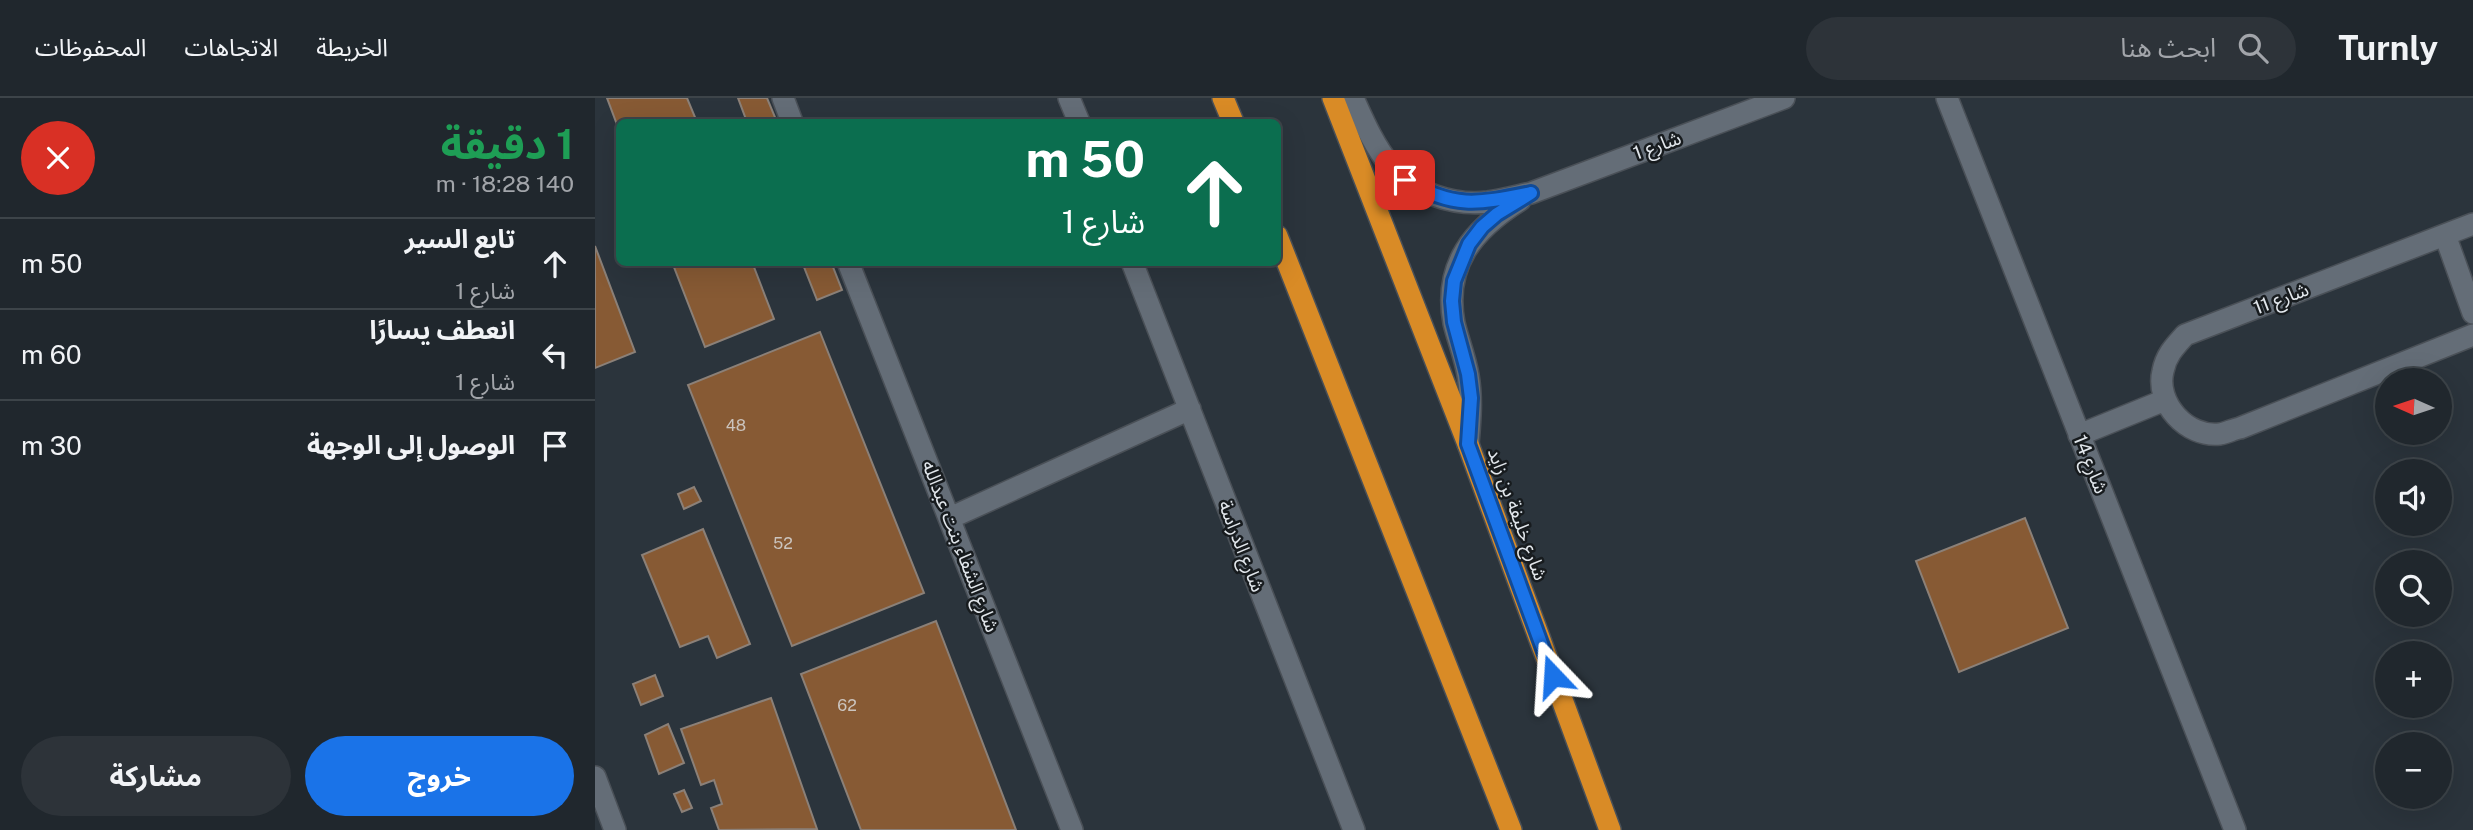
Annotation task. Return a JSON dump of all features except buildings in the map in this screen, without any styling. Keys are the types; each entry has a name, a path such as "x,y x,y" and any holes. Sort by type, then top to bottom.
{"highway":[{"path":"1223,98 1232,119"},
{"name":"شارع خليفة بن زايد","path":"1333,98 1468,444 1610,830"},
{"path":"1281,246 1511,830"}],"street":[{"path":"783,98 791,119"},
{"path":"1069,98 1078,119"},
{"name":"شارع 1","path":"1353,98 1389,164 1405,180 1444,199 1466,203 1488,202 1531,193 1784,98"},
{"name":"شارع 14","path":"1947,98 2235,830"},
{"name":"شارع 1","path":"1468,444 1471,398 1468,374 1454,322 1454,281 1469,244 1482,227 1531,193"},
{"name":"شارع 11","path":"2165,400 2162,374 2169,352 2185,335 2473,224"},
{"path":"2445,235 2473,313"},
{"name":"شارع الشفاء بنت عبدالله","path":"850,266 1072,830"},
{"name":"شارع الدراسة","path":"1134,266 1354,830"},
{"path":"2079,435 2165,400 2176,417 2195,430 2218,434 2240,428 2473,335"},
{"path":"950,518 1190,409"},
{"path":"595,777 615,830"}],"route":[{"path":"1405,180 1444,199 1466,203 1488,202 1531,193 1497,214 1469,244 1454,281 1452,301 1471,398 1468,444 1553,676"}]}
